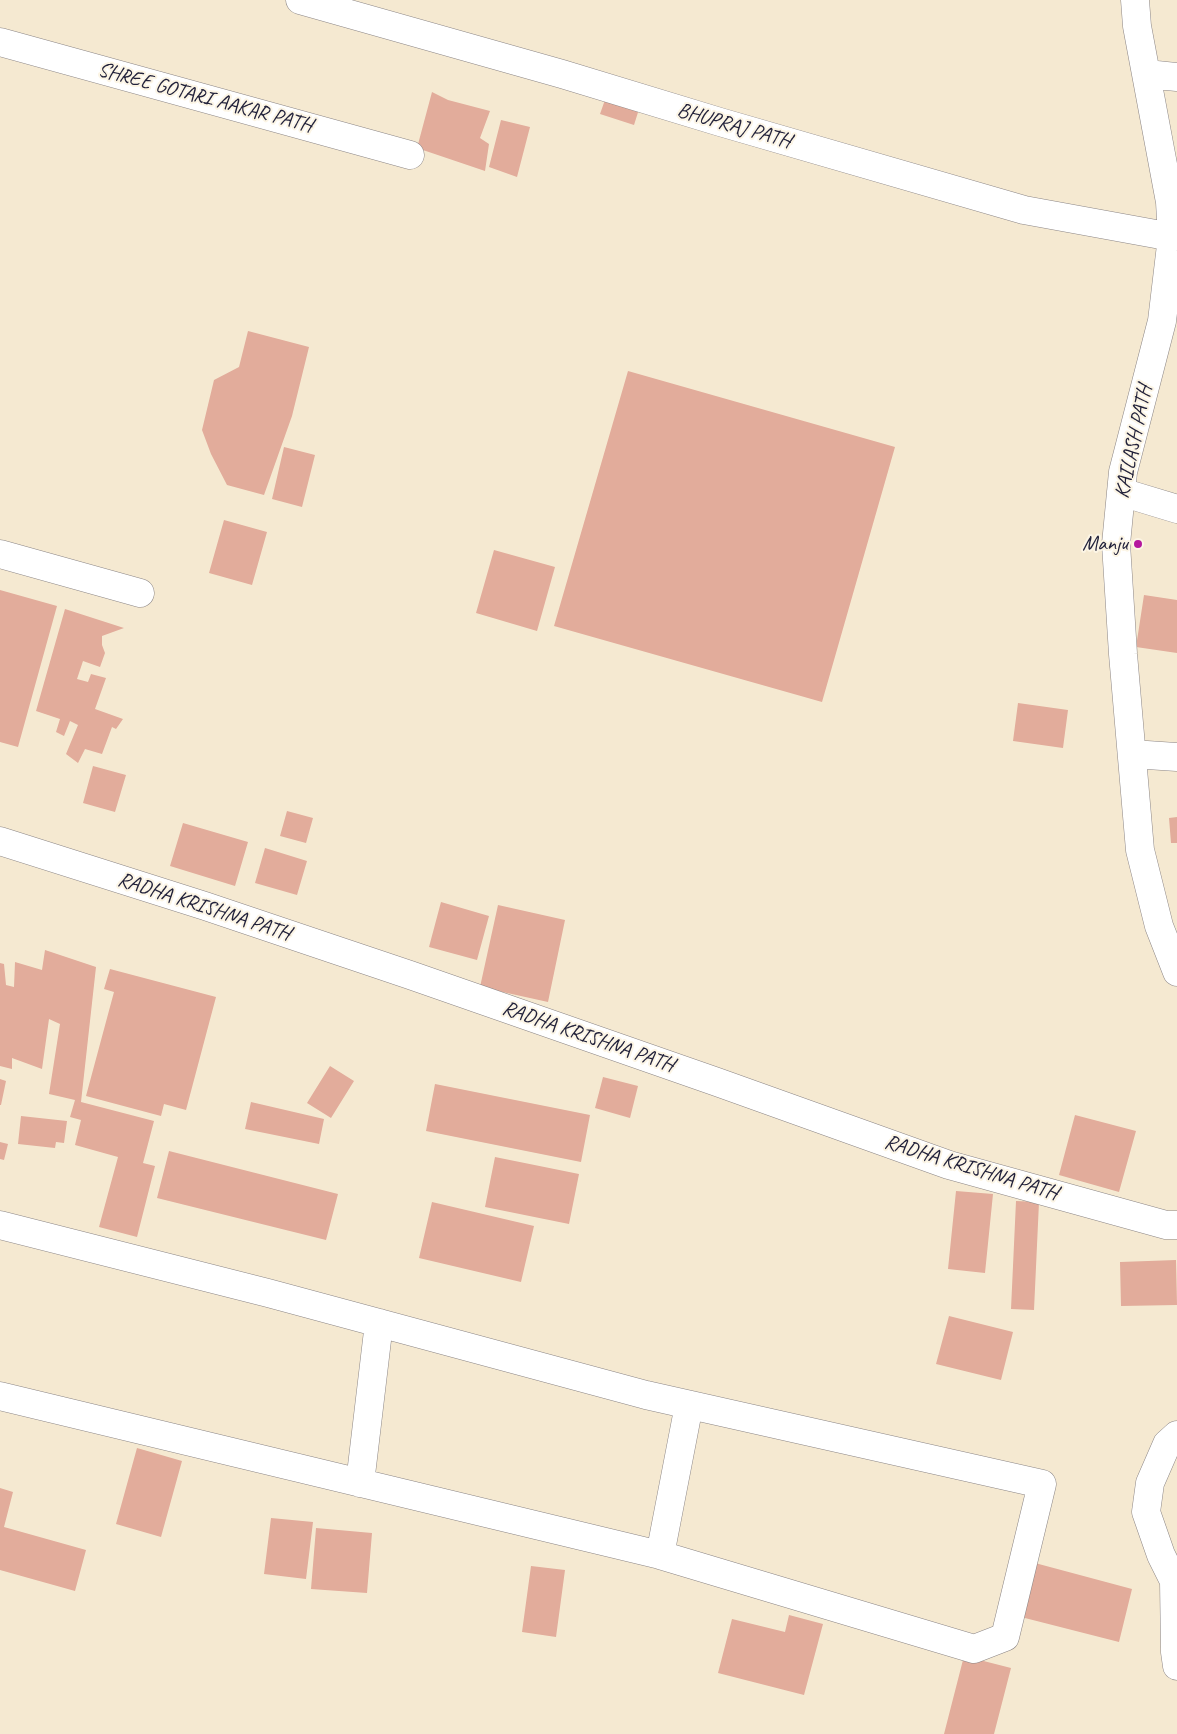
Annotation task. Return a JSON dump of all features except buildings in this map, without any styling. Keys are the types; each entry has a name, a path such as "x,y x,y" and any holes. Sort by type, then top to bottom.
{"street":[{"name":"BHUPRAJ PATH","path":"300,0 562,74 1024,210 1172,237"},
{"name":"KAILASH PATH","path":"1134,0 1137,26 1170,202 1172,237 1162,321 1123,472 1116,544 1123,654 1140,850 1159,926 1177,972"},
{"name":"SHREE GOTARI AAKAR PATH","path":"0,42 410,155"},
{"path":"1147,74 1177,77"},
{"path":"1121,492 1177,509"},
{"path":"0,554 140,592"},
{"path":"1132,754 1177,757"},
{"name":"RADHA KRISHNA PATH","path":"0,841 205,906 391,969 707,1078 949,1165 1166,1225 1177,1225"},
{"path":"0,1225 268,1292 646,1395 1042,1484 1004,1637 974,1649 660,1555 0,1396"},
{"path":"360,1483 379,1323"},
{"path":"660,1555 689,1405"},
{"path":"1177,1434 1168,1444 1150,1483 1146,1512 1161,1555 1176,1582 1175,1652 1177,1666"}],"place":[{"name":"Manju","path":"1138,544"}]}
